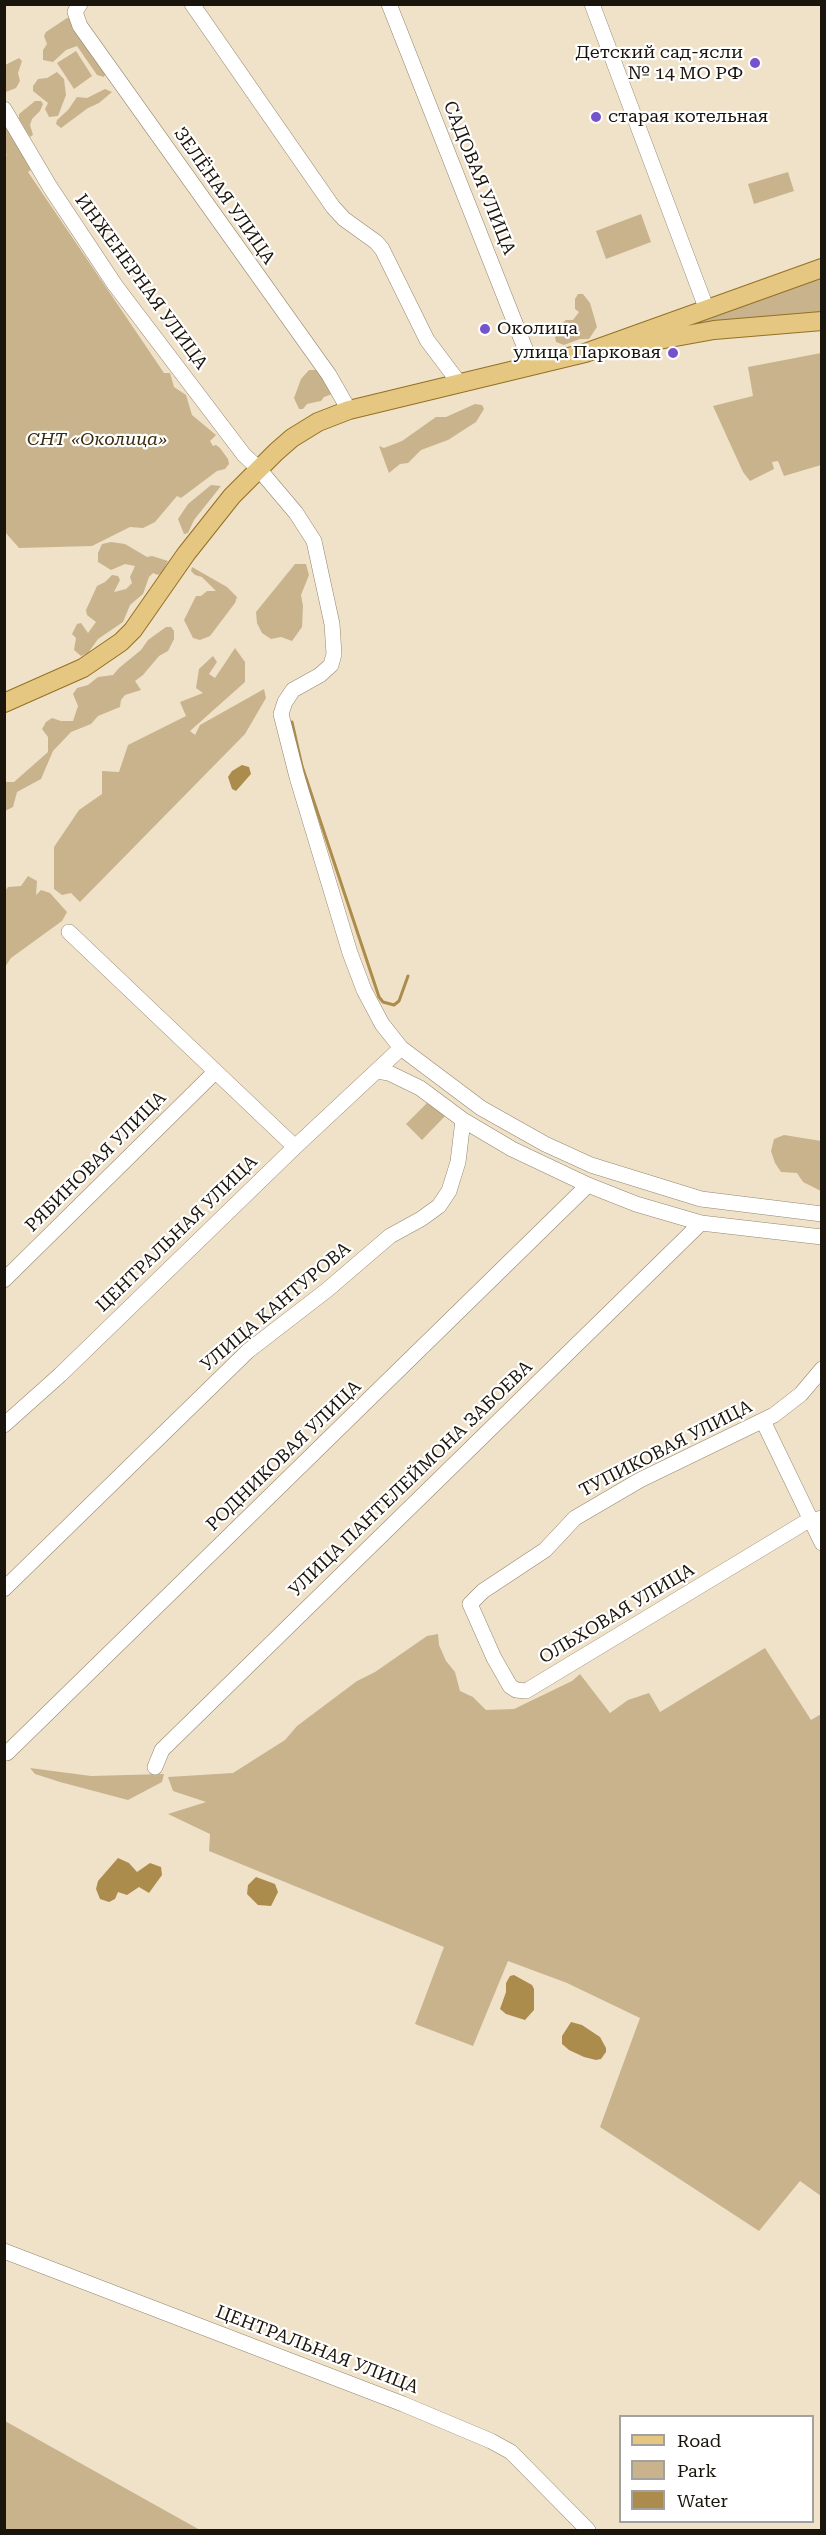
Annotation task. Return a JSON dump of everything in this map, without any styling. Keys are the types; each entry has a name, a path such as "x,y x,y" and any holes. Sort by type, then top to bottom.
{"main road":[{"path":"585,353 822,268"},
{"path":"4,703 83,668 121,642 134,630 213,519 258,468 304,430 349,410 585,353 714,330 822,321"}],"street":[{"name":"ЗЕЛЁНАЯ УЛИЦА","path":"80,4 75,12 80,26 329,375 349,410"},
{"path":"192,4 333,207 344,219 382,249 395,272 413,316 427,340 460,384"},
{"name":"САДОВАЯ УЛИЦА","path":"389,4 532,366"},
{"path":"592,4 707,310"},
{"name":"ИНЖЕНЕРНАЯ УЛИЦА","path":"4,109 50,187 115,285 244,455 296,513 314,541 332,624 334,654 331,665 320,675 293,690 281,714 283,726 350,953 364,990 382,1024 401,1048"},
{"path":"69,932 295,1147"},
{"path":"401,1048 481,1108 545,1144 591,1165 701,1199 822,1214"},
{"name":"ЦЕНТРАЛЬНАЯ УЛИЦА","path":"4,1425 60,1375 295,1147 401,1048"},
{"path":"377,1071 389,1073 420,1088 463,1120 512,1149 588,1185 636,1204 701,1223 822,1237"},
{"name":"РЯБИНОВАЯ УЛИЦА","path":"4,1280 215,1072"},
{"name":"УЛИЦА КАНТУРОВА","path":"4,1589 248,1351 327,1290 390,1236 421,1220 440,1206 449,1191 458,1162 463,1120"},
{"name":"РОДНИКОВАЯ УЛИЦА","path":"7,1753 588,1185"},
{"name":"УЛИЦА ПАНТЕЛЕЙМОНА ЗАБОЕВА","path":"155,1767 159,1754 170,1742 701,1223"},
{"name":"ТУПИКОВАЯ УЛИЦА","path":"470,1604 483,1591 545,1550 575,1518 640,1480 763,1421 795,1400 820,1374"},
{"path":"763,1421 816,1520 822,1544"},
{"name":"ОЛЬХОВАЯ УЛИЦА","path":"470,1604 494,1658 510,1686 516,1690 526,1691 804,1523 816,1520"},
{"name":"ЦЕНТРАЛЬНАЯ УЛИЦА","path":"4,2251 403,2404 491,2441 510,2452 526,2466 588,2530"}],"green space":[{"path":"67,18 73,19 106,72 104,77 97,75 77,46 66,50 53,62 43,60 43,50 47,44 44,36 46,32"},
{"path":"76,51 92,76 74,89 57,63"},
{"path":"19,58 22,61 18,73 20,81 16,88 6,92 5,65"},
{"path":"57,72 64,79 66,95 58,116 49,117 45,109 48,103 33,91 33,86 38,79 47,78"},
{"path":"105,89 112,92 99,103 88,108 61,128 56,124 77,97 87,98"},
{"path":"35,101 41,101 43,104 32,119 30,125 33,135 30,137 19,119 19,114"},
{"name":"СНТ «Околица»","path":"4,120 31,170 28,172 164,373 170,373 174,387 186,395 192,415 216,435 210,441 213,446 220,448 228,459 229,464 225,469 217,471 181,498 177,496 155,522 143,528 130,527 92,546 19,548 5,532 4,157 7,155 5,153"},
{"path":"788,172 794,191 754,204 748,184"},
{"path":"641,214 651,242 606,259 596,231"},
{"path":"821,274 821,315 658,334"},
{"path":"578,294 583,294 590,303 597,327 589,339 580,339 564,345 556,342 555,337 558,335 561,324 566,320 573,320 579,312 575,309 575,299"},
{"path":"821,353 821,465 784,476 778,461 772,462 774,469 750,481 743,472 713,406 753,396 748,367"},
{"path":"309,370 317,370 332,394 321,401 307,404 303,409 299,409 294,398 301,379"},
{"path":"475,404 482,405 484,409 476,422 448,440 421,450 408,463 400,464 389,473 379,446 384,448 402,441 436,417 446,417"},
{"path":"211,485 221,486 194,520 188,533 184,534 178,519 188,504"},
{"path":"111,542 125,544 147,557 152,556 168,561 162,572 158,575 153,573 149,577 143,594 130,605 123,622 98,639 88,653 81,656 74,650 76,638 72,634 77,624 81,623 88,633 96,622 87,615 86,610 97,586 112,575 118,576 120,580 114,592 126,589 132,583 130,577 135,566 125,564 111,570 98,562 98,553 102,544"},
{"path":"295,564 306,564 309,575 301,595 302,627 292,641 281,637 271,639 262,633 257,623 256,612"},
{"path":"192,567 227,587 237,597 210,636 200,640 193,638 184,620 196,596 201,596 207,591 216,591 202,577 191,571"},
{"path":"166,627 171,627 174,631 174,639 168,651 159,656 135,681 141,690 125,695 120,707 98,716 91,724 71,732 53,751 41,779 17,792 13,807 5,811 5,782 14,782 48,752 48,737 42,729 46,722 52,718 73,721 78,706 73,694 77,688 88,685 98,677 113,675 141,650 148,640"},
{"path":"235,648 245,662 245,682 190,731 195,735 200,725 264,689 266,698 245,734 80,902 71,893 62,895 54,889 54,847 79,810 102,794 102,771 119,772 128,745 186,716 180,702 203,693 196,688 199,669 213,656 217,662 209,674 215,678"},
{"path":"28,876 37,881 36,895 41,890 50,893 67,912 62,921 11,958 5,967 5,891 8,887 21,886"},
{"path":"430,1100 447,1114 422,1140 406,1124"},
{"path":"784,1135 821,1141 821,1191 803,1182 797,1173 781,1172 775,1163 771,1151 774,1139"},
{"path":"438,1634 439,1645 446,1661 455,1672 460,1691 473,1697 486,1710 514,1709 572,1681 580,1674 610,1713 628,1700 649,1693 660,1712 765,1648 811,1720 821,1714 821,2196 800,2181 759,2231 600,2127 640,2018 567,1983 508,1961 473,2046 415,2024 444,1947 209,1851 210,1834 168,1814 206,1802 173,1791 168,1777 233,1773 285,1740 297,1726 357,1681 375,1672 427,1636"},
{"path":"30,1768 91,1776 164,1774 162,1782 128,1800 35,1774"},
{"path":"5,2421 200,2530 5,2530"}],"water":[{"path":"242,765 249,767 251,774 236,791 232,789 228,777 232,771"},
{"path":"118,1858 129,1863 137,1872 150,1863 161,1867 162,1875 149,1893 139,1887 127,1895 118,1892 115,1899 109,1902 100,1899 96,1889 98,1881"},
{"path":"256,1877 275,1884 278,1892 271,1906 258,1905 247,1894 248,1885"},
{"path":"514,1975 532,1985 534,1989 534,2010 525,2020 506,2014 500,2009 506,1992 506,1983 510,1976"},
{"path":"571,2022 582,2025 600,2037 606,2048 601,2059 584,2057 562,2044 562,2036"}],"waterway":[{"path":"292,722 302,766 379,997 383,1002 394,1005 399,1001 408,976"}],"place":[{"name":"Детский сад-ясли № 14 МО РФ","path":"755,63"},
{"name":"старая котельная","path":"596,117"},
{"name":"Околица","path":"485,329"},
{"name":"улица Парковая","path":"673,353"}]}
